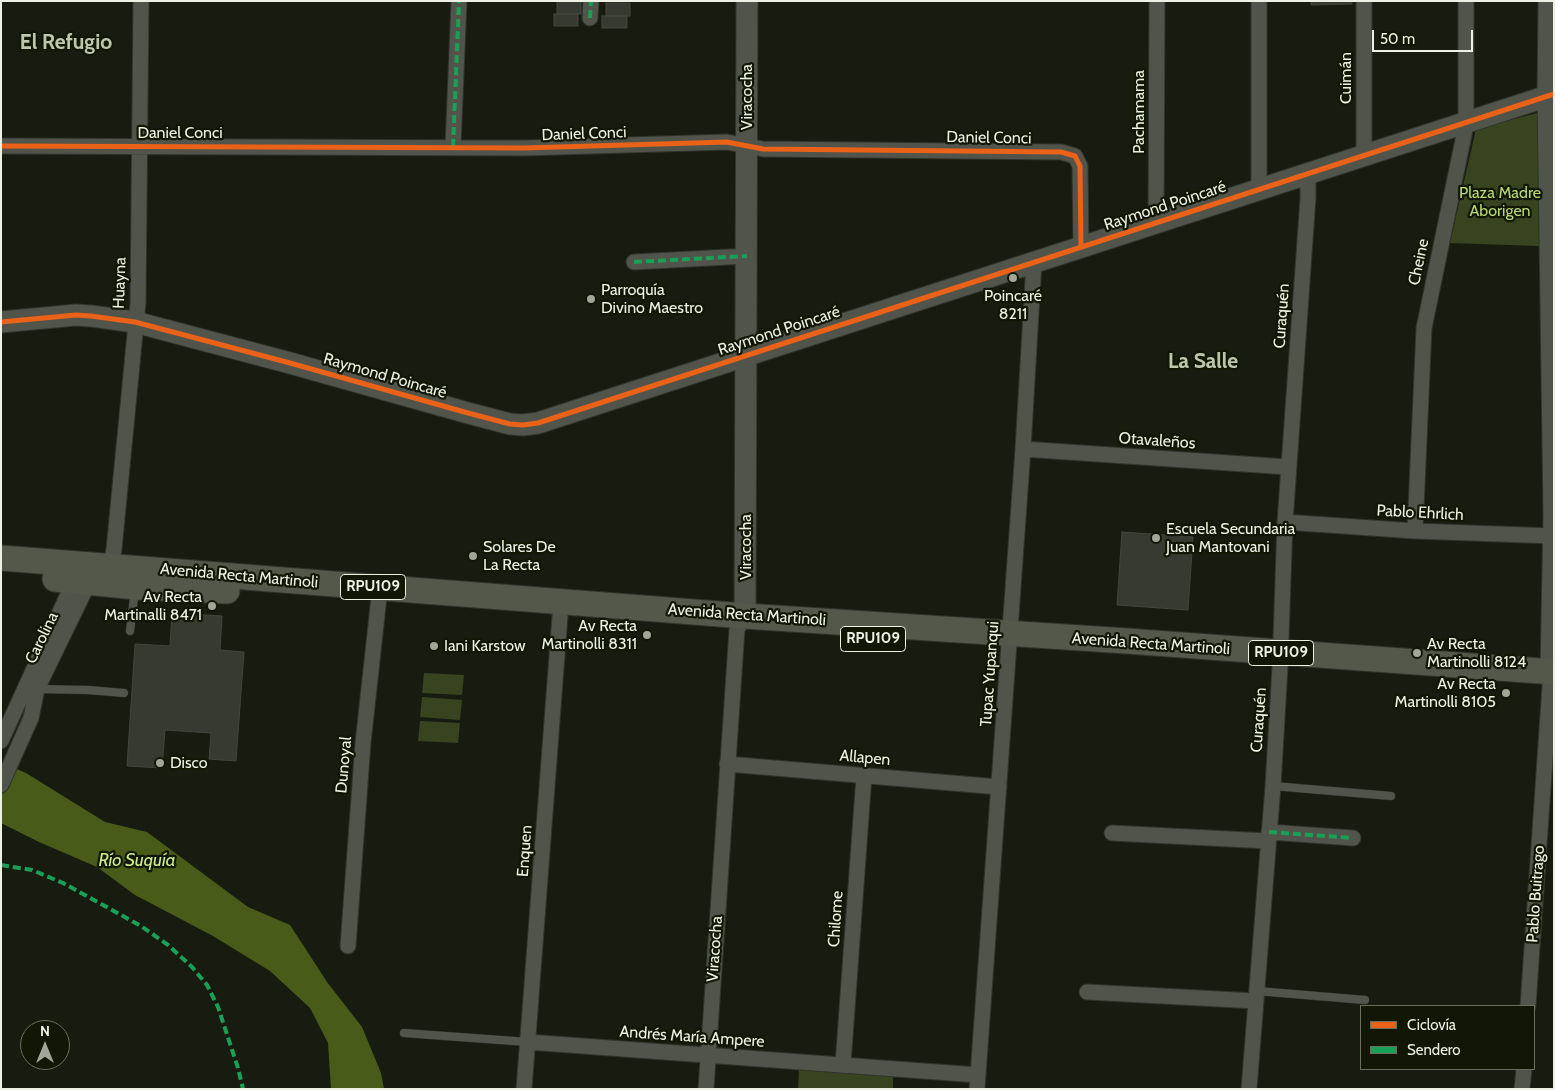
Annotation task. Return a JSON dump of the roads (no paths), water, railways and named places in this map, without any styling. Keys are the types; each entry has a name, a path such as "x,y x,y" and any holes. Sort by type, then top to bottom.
{"main road":[{"name":"Avenida Recta Martinoli","path":"1,558 87,573 136,587 227,592 379,595 741,623 1552,679"},
{"name":"Avenida Recta Martinoli","path":"1,574 189,572 560,616 741,623"}],"street":[{"name":"Huayna","path":"87,573 138,303 141,1"},
{"path":"454,147 459,1"},
{"path":"590,18 591,1"},
{"name":"Viracocha","path":"706,1089 728,764 741,623 747,354 747,1"},
{"name":"Pachamama","path":"1156,1 1156,222"},
{"path":"1259,189 1260,1"},
{"name":"Cuimán","path":"1364,1 1364,155"},
{"name":"Cheine","path":"1416,531 1424,328 1466,122 1466,1"},
{"name":"Pablo Buitrago","path":"1528,1005 1552,679 1554,536 1549,1"},
{"name":"Raymond Poincaré","path":"1,322 76,315 135,322 523,426 538,423 1466,122 1551,100"},
{"name":"Daniel Conci","path":"1,146 139,145 524,148 728,142 763,149 1061,152 1075,156 1080,166 1081,247"},
{"name":"Curaquén","path":"1249,1089 1273,786 1280,660 1284,522 1308,198 1308,174"},
{"path":"634,262 747,256"},
{"name":"Tupac Yupanqui","path":"978,1082 1023,449 1034,262"},
{"name":"Otavaleños","path":"1023,449 1288,468"},
{"name":"Pablo Ehrlich","path":"1284,522 1416,531 1554,536"},
{"name":"Carolina","path":"2,739 33,686 87,573"},
{"name":"Dunoyal","path":"348,946 363,743 379,595"},
{"name":"Enquen","path":"524,1089 560,616"},
{"name":"Carolina","path":"1,785 20,745 30,718 33,686"},
{"name":"Allapen","path":"728,764 999,787"},
{"name":"Chilome","path":"843,1064 864,776"},
{"path":"1112,833 1353,838"},
{"path":"1087,992 1256,996"},
{"name":"Andrés María Ampere","path":"528,1042 843,1064 978,1082"},
{"path":"1522,1089 1524,1070"}],"lane":[{"path":"130,631 136,587"},
{"path":"33,686 124,693"},
{"path":"1273,786 1391,796"},
{"path":"1256,996 1365,1000"},
{"name":"Andrés María Ampere","path":"404,1033 528,1042"}],"water":[{"name":"Río Suquía","path":"1,762 26,773 105,822 147,832 248,907 290,925 327,982 362,1027 381,1073 384,1089 331,1089 328,1043 310,1008 270,971 213,936 135,895 97,867 1,823"}],"place":[{"name":"Poincaré 8211","path":"1013,278"},
{"name":"Parroquía Divino Maestro","path":"591,299"},
{"name":"Escuela Secundaria Juan Mantovani","path":"1156,538"},
{"name":"Solares De La Recta","path":"473,556"},
{"name":"Av Recta Martinalli 8471","path":"212,606"},
{"name":"Av Recta Martinolli 8311","path":"647,635"},
{"name":"Iani Karstow","path":"434,646"},
{"name":"Av Recta Martinolli 8124","path":"1417,653"},
{"name":"Av Recta Martinolli 8105","path":"1506,693"},
{"name":"Disco","path":"160,763"}],"district":[{"name":"El Refugio","path":"66,43"},
{"name":"La Salle","path":"1203,362"}],"park label":[{"name":"Plaza Madre Aborigen","path":"1500,202"}]}
